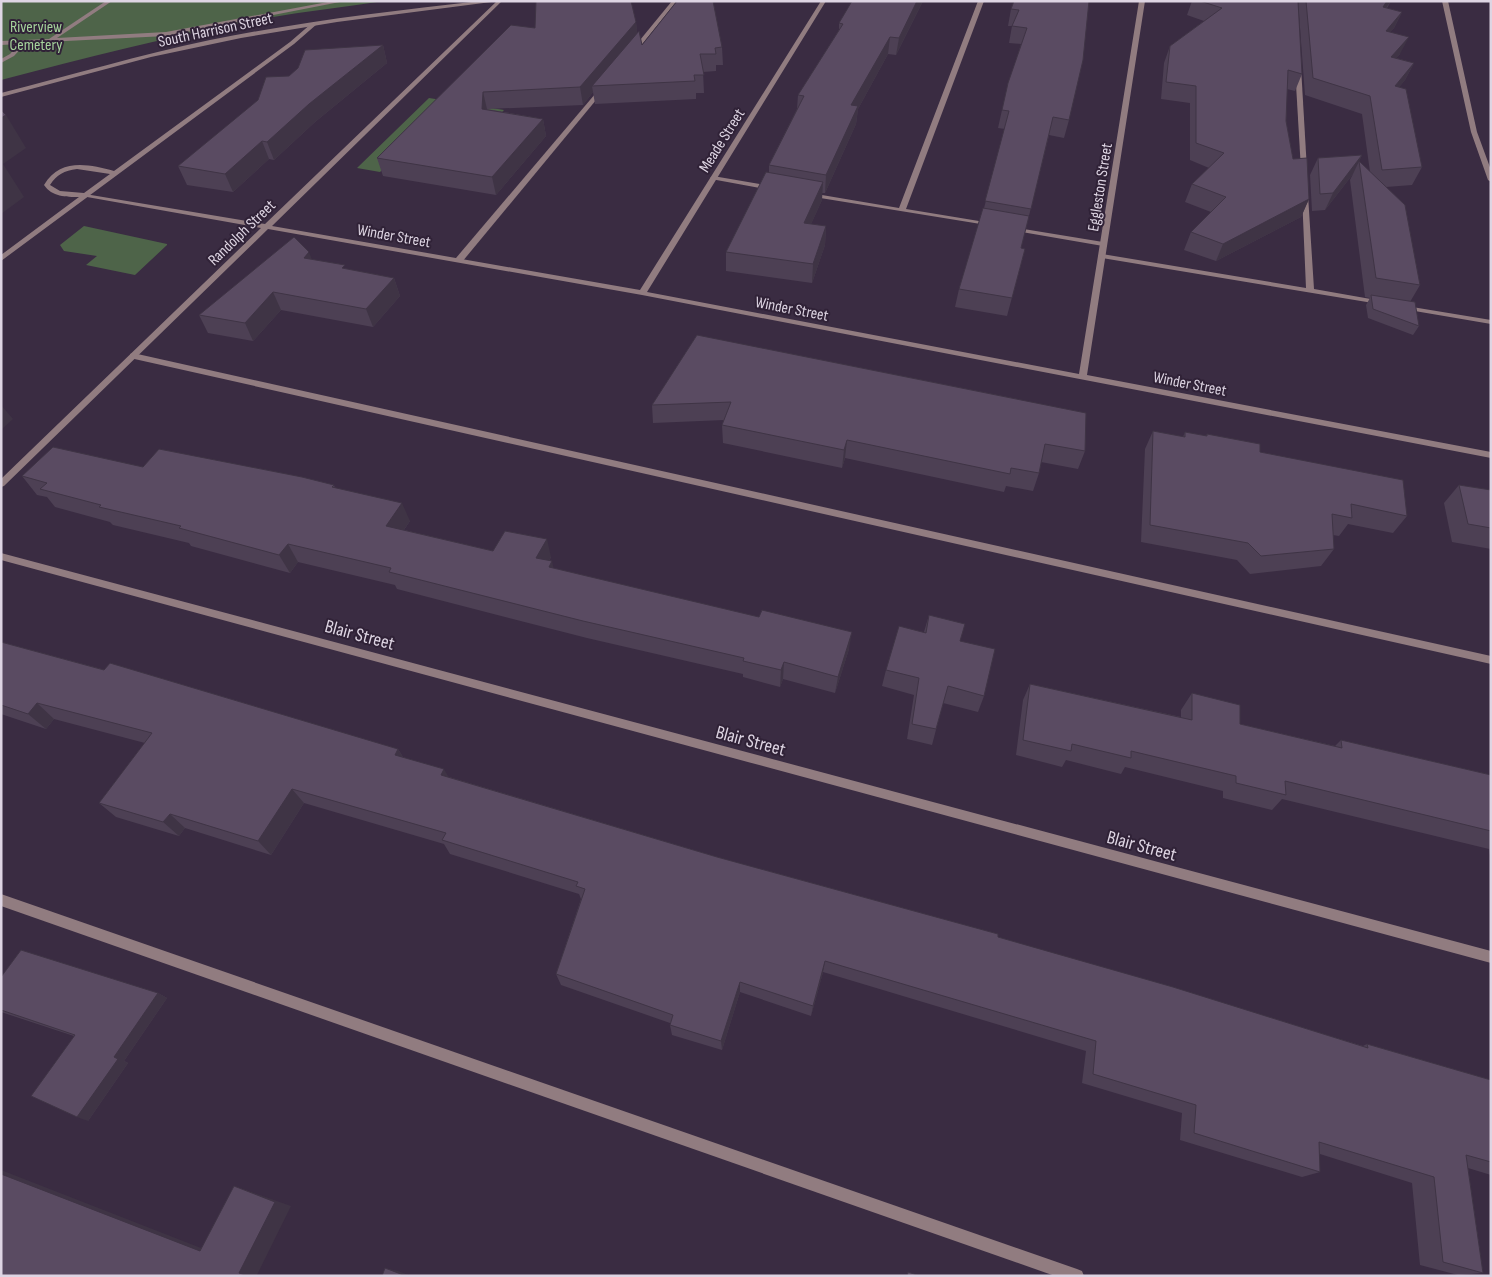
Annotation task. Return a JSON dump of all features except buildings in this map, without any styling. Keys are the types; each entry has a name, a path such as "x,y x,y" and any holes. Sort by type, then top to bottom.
{"street":[{"path":"50,40 110,1"},
{"path":"1,43 166,34 343,1"},
{"name":"South Harrison Street","path":"1,95 121,63 240,36 410,10 499,1"},
{"name":"Randolph Street","path":"1,484 499,1"},
{"path":"626,61 675,1"},
{"name":"Meade Street","path":"642,293 824,1"},
{"path":"902,210 981,1"},
{"name":"Eggleston Street","path":"1083,377 1142,1"},
{"path":"1445,1 1474,132 1491,180"},
{"path":"1,259 115,172 292,43 314,24"},
{"path":"1,61 12,55 24,42"},
{"path":"1298,59 1304,175"},
{"path":"459,260 607,83"},
{"name":"Winder Street","path":"115,172 94,167 74,167 55,174 46,185 55,192 87,195 642,293 1491,455"},
{"path":"713,178 780,190"},
{"path":"1304,185 1310,291"},
{"path":"799,193 996,226"},
{"path":"1005,228 1103,244"},
{"path":"1102,256 1491,322"},
{"path":"132,356 1491,660"},
{"name":"Blair Street","path":"1,556 1491,958"},
{"path":"1,900 1077,1276"}],"green space":[{"name":"Riverview Cemetery","path":"1,1 384,1 296,13 200,31 1,80"},
{"path":"429,98 504,110 465,153 408,144 380,172 357,168"},
{"path":"84,226 167,245 135,275 86,265 97,256 64,251 60,245"}]}
